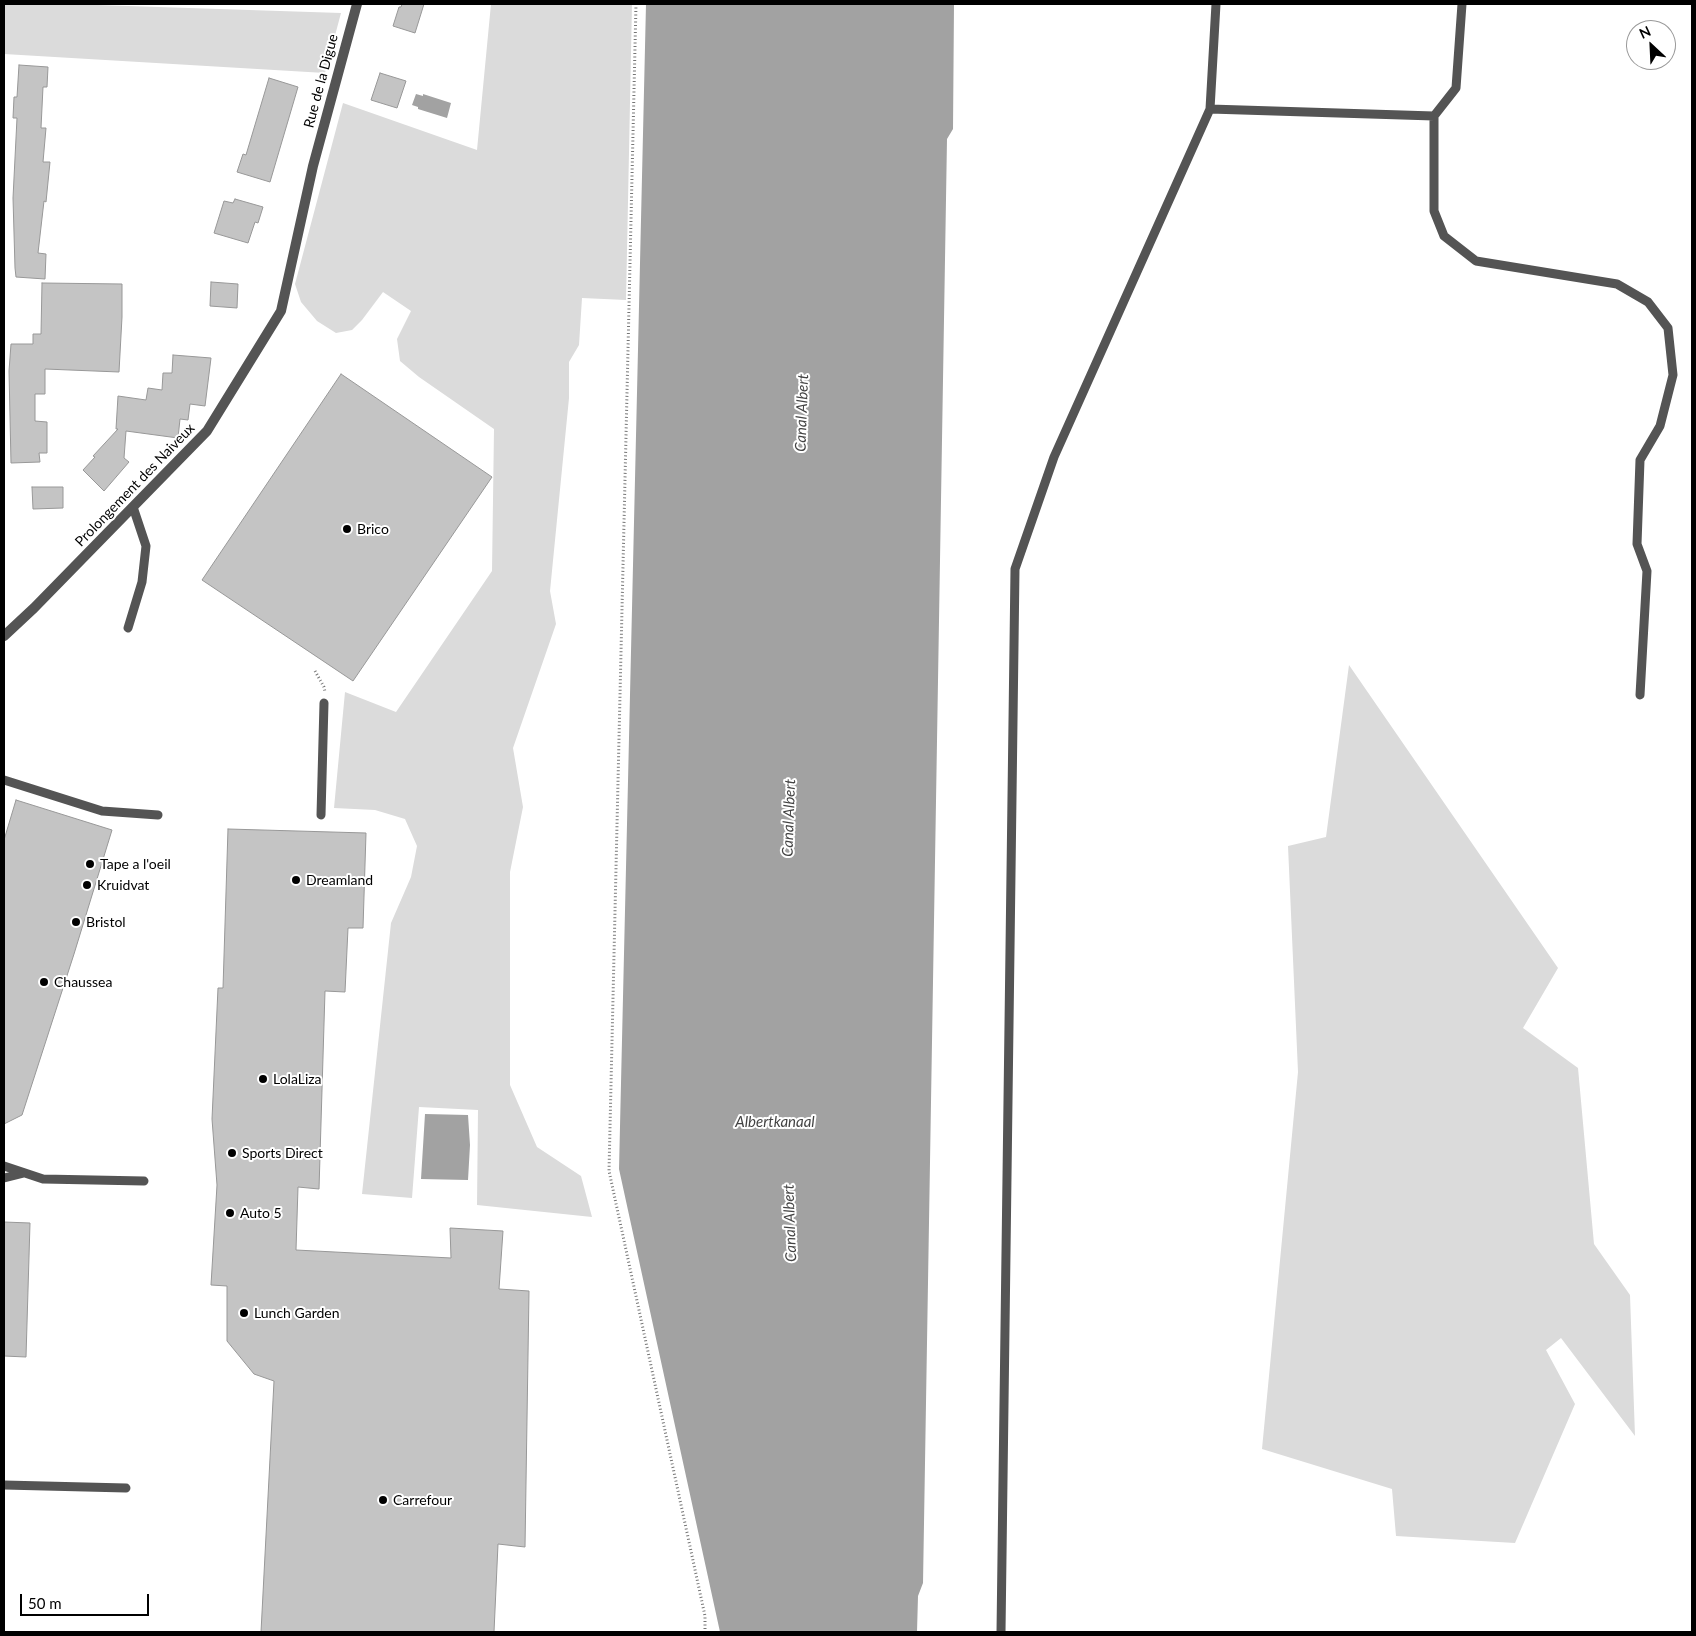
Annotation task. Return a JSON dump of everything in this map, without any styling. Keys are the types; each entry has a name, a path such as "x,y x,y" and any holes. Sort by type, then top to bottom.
{"street":[{"name":"Rue de la Digue","path":"313,166 357,4"},
{"name":"Prolongement des Naiveux","path":"4,636 34,608 207,431 282,311 313,166"}],"lane":[{"path":"1001,1632 1015,570 1054,457 1210,109 1216,4"},
{"path":"1462,4 1456,88 1434,116 1434,210 1444,236 1476,261 1617,284 1648,302 1668,328 1673,374 1660,426 1640,460 1637,544 1647,571 1640,695"},
{"path":"1210,109 1434,116"},
{"path":"128,628 142,582 146,546 133,507"},
{"path":"321,815 324,698"},
{"path":"4,780 102,812 158,815"},
{"path":"4,1166 43,1179 144,1181"},
{"path":"4,1178 24,1173"},
{"path":"4,1485 126,1488"}],"path":[{"path":"636,4 609,1171 706,1616 705,1632"},
{"path":"315,671 324,686 324,698"}],"shaded area":[{"path":"5,4 67,4 341,13 325,73 4,54"},
{"path":"491,4 632,4 626,300 582,298 579,345 569,362 569,398 550,591 556,624 513,748 523,807 510,872 510,1085 537,1147 581,1176 592,1217 477,1205 478,1110 419,1107 412,1198 362,1194 391,923 411,877 417,846 405,819 375,810 334,808 345,692 396,712 492,571 494,429 419,377 400,361 397,339 411,311 383,292 352,330 336,333 317,321 301,302 295,284 343,103 477,150"},
{"path":"1349,665 1558,968 1523,1028 1578,1068 1594,1244 1630,1295 1635,1436 1561,1338 1546,1350 1575,1404 1515,1543 1396,1536 1392,1489 1262,1449 1298,1072 1288,846 1326,837"}],"water":[{"name":"Albertkanaal","path":"646,4 954,4 953,129 947,139 923,1583 918,1596 917,1632 720,1632 619,1169"},
{"path":"416,94 423,96 423,94 451,103 447,118 418,109 418,107 412,105"},
{"path":"425,1114 468,1115 470,1145 468,1180 421,1179"}],"building":[{"path":"402,4 424,4 415,33 393,26 399,7"},
{"path":"19,65 48,67 47,87 43,87 41,128 46,128 43,162 50,162 38,253 46,254 45,279 16,277 13,198 17,118 13,118 14,97 17,97"},
{"path":"380,73 406,81 397,108 371,100"},
{"path":"269,78 298,87 270,182 237,172 243,154 246,155"},
{"path":"235,199 263,207 258,223 255,222 248,243 214,233 224,201 233,203"},
{"path":"211,282 238,284 237,308 210,306"},
{"path":"42,283 122,284 119,372 45,369 45,394 35,394 35,421 47,422 47,453 39,453 40,462 11,463 9,371 11,344 33,344 33,334 41,334"},
{"path":"173,355 211,358 205,406 190,404 188,420 180,419 178,438 126,431 124,458 129,462 104,491 83,470 118,429 116,429 118,396 146,400 148,388 162,390 163,373 172,373"},
{"name":"Brico","path":"341,374 492,477 353,681 202,580"},
{"path":"32,487 63,487 63,508 33,509"},
{"path":"16,800 112,830 22,1115 4,1124 4,840"},
{"path":"228,829 366,833 363,928 348,928 345,992 325,991 319,1189 298,1187 296,1250 451,1258 450,1228 503,1231 499,1289 529,1291 525,1547 498,1544 494,1632 261,1632 274,1381 254,1374 227,1341 227,1286 211,1285 217,1185 212,1119 218,988 223,988"},
{"path":"4,1222 30,1223 26,1357 4,1356"}],"place":[{"name":"Brico","path":"347,529"},
{"name":"Tape a l'oeil","path":"90,864"},
{"name":"Dreamland","path":"296,880"},
{"name":"Kruidvat","path":"87,885"},
{"name":"Bristol","path":"76,922"},
{"name":"Chaussea","path":"44,982"},
{"name":"LolaLiza","path":"263,1079"},
{"name":"Sports Direct","path":"232,1153"},
{"name":"Auto 5","path":"230,1213"},
{"name":"Lunch Garden","path":"244,1313"},
{"name":"Carrefour","path":"383,1500"}],"water label":[{"name":"Canal Albert","path":"802,413"},
{"name":"Canal Albert","path":"789,818"},
{"name":"Canal Albert","path":"790,1223"}]}
